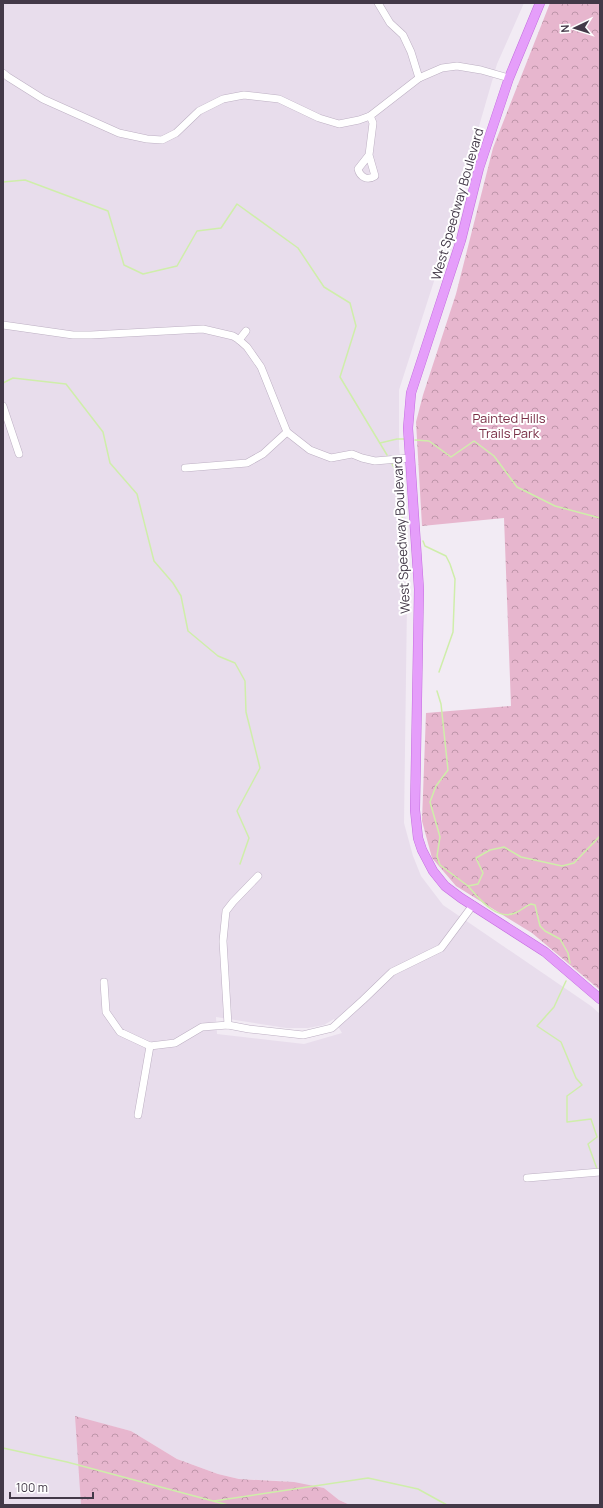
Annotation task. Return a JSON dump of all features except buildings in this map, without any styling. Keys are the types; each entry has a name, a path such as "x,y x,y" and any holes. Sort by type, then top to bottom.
{"main road":[{"name":"West Speedway Boulevard","path":"540,3 509,78 479,168 461,240 411,393 408,416 419,590 415,810 418,838 422,850 433,871 445,886 545,952 600,999"}],"street":[{"path":"378,3 390,23 403,35 411,52 419,78"},
{"path":"3,73 44,99 119,133 147,139 162,140 176,133 199,112 223,99 244,95 279,99 319,118 339,124 370,116 419,78 442,68 457,66 481,70 509,78"},
{"path":"369,155 373,123 370,116"},
{"path":"3,325 73,335 203,329 233,336 247,347 261,366 287,432 310,450 331,458 352,454 375,461 410,458"},
{"path":"239,340 246,331"},
{"path":"3,406 20,454"},
{"path":"185,468 247,463 263,454 287,432"},
{"path":"228,1025 223,941 226,911 258,876"},
{"path":"104,982 106,1012 120,1032 150,1046 175,1043 202,1027 228,1025 249,1029 302,1034 332,1028 392,972 441,948 472,905"},
{"path":"138,1115 150,1046"},
{"path":"527,1178 600,1172"}],"shaded area":[{"path":"3,3 524,3 497,64 436,275 399,390 399,446 406,521 407,603 404,823 413,856 421,876 443,905 591,1006 600,1014 600,1505 350,1505 339,1500 324,1488 282,1481 239,1479 218,1474 177,1459 131,1431 96,1422 81,1505 3,1505","holes":["216,1017 286,1028 308,1028 324,1025 334,1019 342,1033 304,1044 217,1034"]}],"green space":[{"name":"Painted Hills Trails Park","path":"550,3 600,3 600,990 532,933 456,886 432,858 422,821 426,713 511,706 504,518 422,526 416,422 423,395 456,294 493,148"},
{"path":"75,1416 131,1431 177,1459 218,1474 239,1479 294,1482 324,1488 339,1500 350,1505 81,1505"}],"waterway":[{"path":"3,182 25,180 108,211 124,265 143,274 177,266 197,231 221,228 237,204 298,248 324,287 350,303 356,326 340,377 387,455"},
{"path":"3,383 13,378 66,384 103,432 110,463 137,494 154,561 173,583 181,596 188,631 218,656 235,663 245,681 246,712 260,768 237,811 249,838 240,864"},
{"path":"380,443 397,439 405,439"},
{"path":"415,440 429,441 451,457 474,441 494,456 517,487 555,506 600,518"},
{"path":"392,464 396,471 403,525 407,530"},
{"path":"423,541 425,546 446,556 455,579 453,632 439,672"},
{"path":"437,691 441,704 448,770 436,786 430,802 440,837 437,856 440,865 468,886 478,884 483,873 476,858 490,850 504,847 521,857 562,866 574,863 600,836"},
{"path":"468,886 488,907 501,914 508,915 515,913 531,904 535,905 540,926 545,931 560,939 568,953 570,963"},
{"path":"566,981 554,1007 537,1026 561,1042 576,1078 582,1085 567,1096 567,1122 591,1119 597,1137 588,1144 597,1169"},
{"path":"3,1448 67,1462 228,1505"},
{"path":"214,1501 368,1478 418,1489 447,1505"}]}
